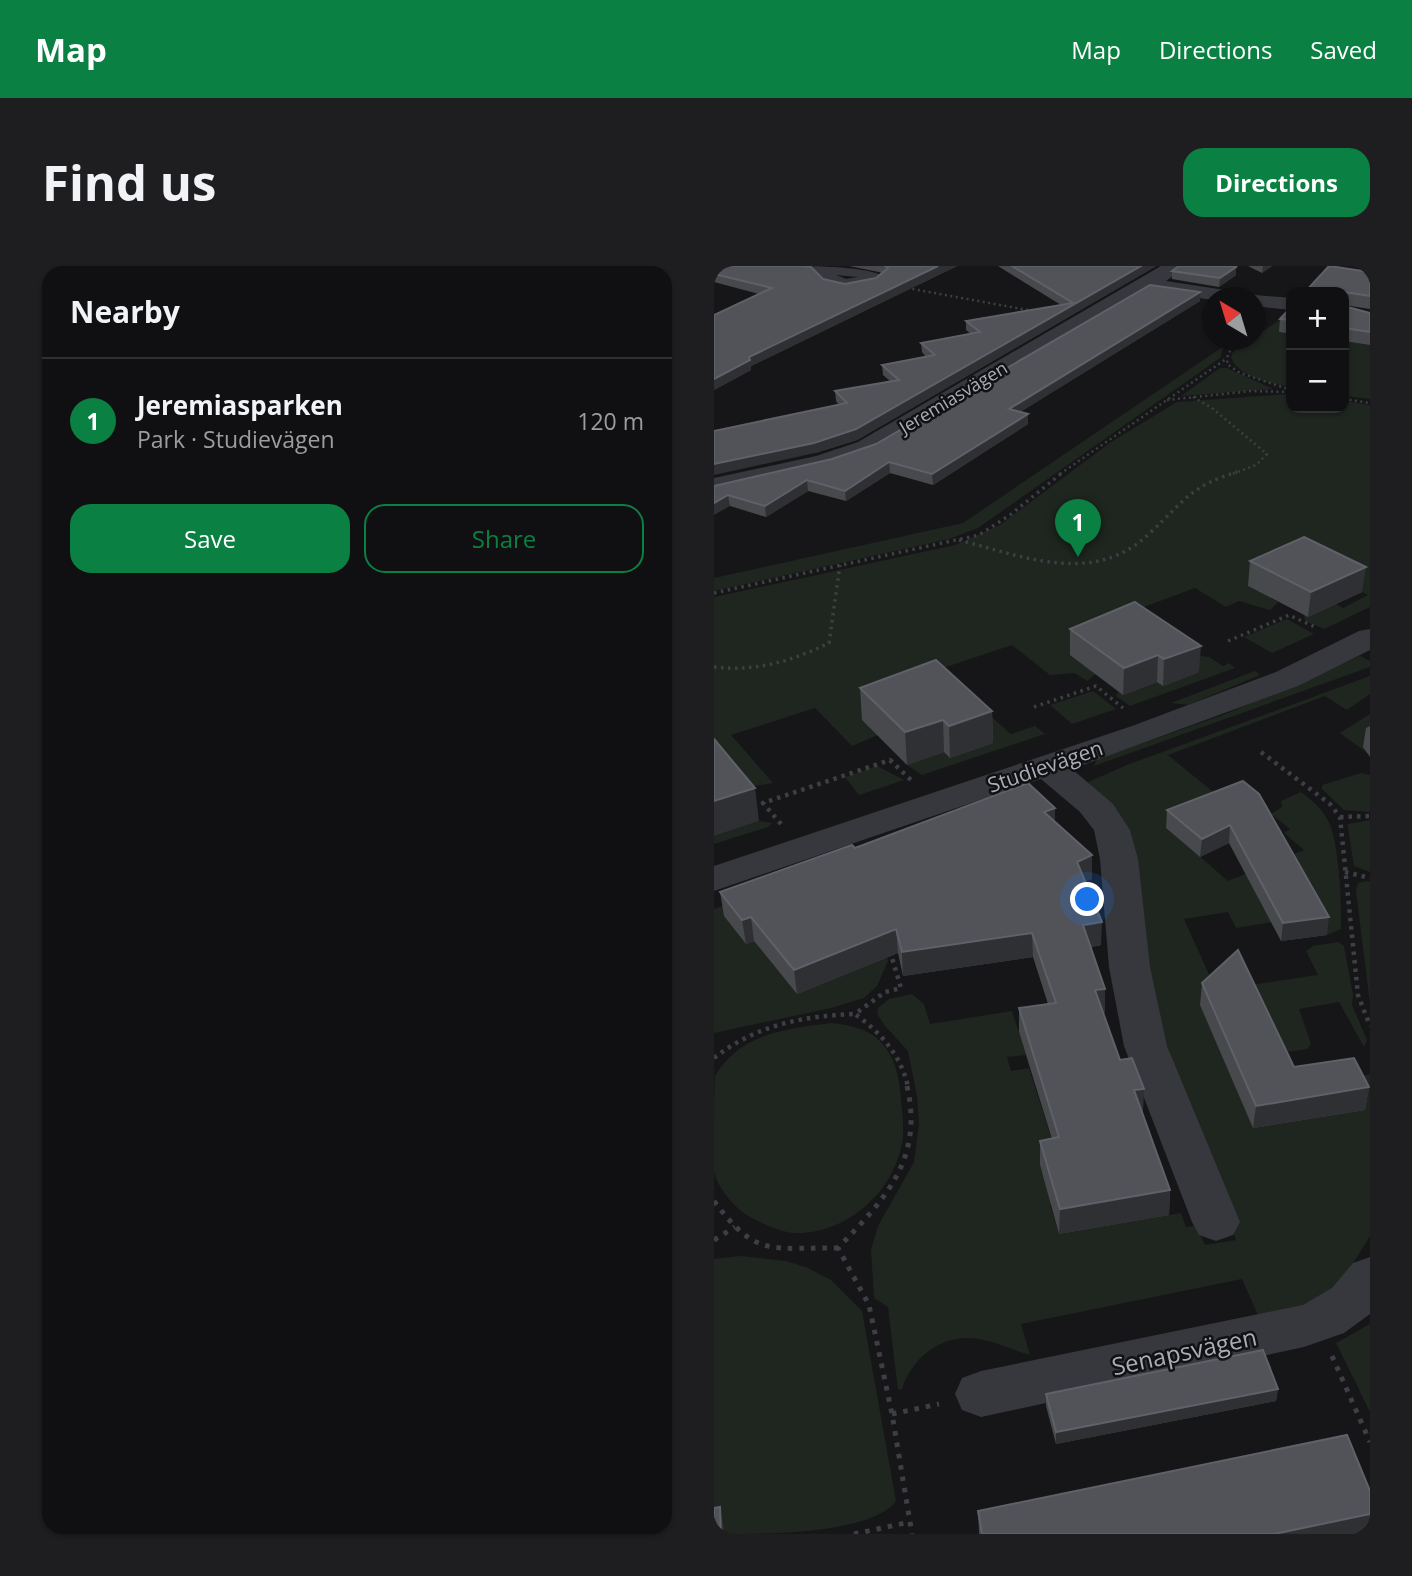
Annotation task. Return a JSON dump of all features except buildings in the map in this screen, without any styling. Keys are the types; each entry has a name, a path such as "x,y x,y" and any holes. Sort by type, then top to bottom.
{"street":[{"name":"Jeremiasvägen","path":"714,486 813,465 867,447 1176,266"},
{"path":"809,268 839,284 849,286 868,282"},
{"path":"1145,284 1202,293"},
{"path":"1265,301 1286,303"},
{"name":"Studievägen","path":"714,879 1046,766 1287,679 1362,642"},
{"path":"1046,766 1108,821 1121,874 1126,937 1150,1062 1216,1222"},
{"name":"Senapsvägen","path":"981,1394 1317,1322 1333,1316 1353,1302 1370,1277"}],"path":[{"path":"868,282 971,298 1081,322"},
{"path":"714,593 979,535 993,527 1074,462 1226,359 1231,350"},
{"path":"1226,359 1227,364 1240,373 1286,389"},
{"path":"1164,401 1251,391 1286,391"},
{"path":"958,540 1050,561 1082,564 1112,559 1131,549 1200,485 1254,466 1264,460 1267,454 1212,408 1193,397"},
{"path":"1349,400 1370,403"},
{"path":"714,667 739,671 767,667 807,654 829,643 840,565"},
{"path":"1228,641 1289,615 1362,642"},
{"path":"1034,707 1096,686 1128,712"},
{"path":"1261,752 1330,804 1339,817 1358,995 1370,1026"},
{"path":"784,827 763,803 890,760 914,783"},
{"path":"1339,817 1370,816"},
{"path":"1345,872 1370,878"},
{"path":"714,1058 729,1044 752,1031 790,1021 855,1014 885,992 901,988 887,943"},
{"path":"714,1201 735,1227 751,1241 775,1247 838,1248 880,1203 904,1163 910,1129 910,1097 895,1050 871,1023 855,1014"},
{"path":"714,1240 735,1227"},
{"path":"838,1248 869,1306 912,1534"},
{"path":"1317,1322 1370,1442"},
{"path":"854,1534 910,1522"}],"shaded area":[{"path":"1286,315 1286,324 1279,332 1286,334 1286,386 1256,378 1240,370 1231,357 1236,350 1265,350 1265,330"},
{"path":"1349,339 1370,345 1370,399 1349,397"},
{"path":"1218,350 1223,350 1220,358 978,528 949,539 714,591 714,578 963,523"},
{"path":"1220,368 1227,368 1273,389 1181,396"},
{"path":"1286,394 1286,413 1349,413 1349,402 1370,405 1370,607 1324,629 1305,621 1304,615 1308,617 1336,604 1343,608 1368,595 1287,555 1248,586 1278,602 1270,610 1239,601 1226,607 1195,588 1133,611 1200,656 1209,657 1223,666 1229,663 1235,668 1130,706 1116,696 1119,691 1124,694 1157,682 1198,673 1096,674 1087,681 1075,673 1050,675 1012,645 937,670 1011,734 1035,726 1045,734 922,775 907,765 944,752 993,743 863,720 878,735 852,746 815,708 731,735 773,783 733,790 714,766 714,597 955,545 1000,525 1111,442 1177,402"},
{"path":"1287,619 1314,634 1272,653 1244,637"},
{"path":"1360,656 1370,661 1370,667 1094,766 1097,759 1223,715"},
{"path":"1255,671 1260,675 1188,705 1171,703"},
{"path":"1370,676 1370,694 1347,710 1325,696 1168,755 1223,800 1167,828 1228,881 1304,850 1284,833 1290,829 1271,814 1282,807 1281,801 1301,792 1322,811 1330,825 1338,861 1341,929 1327,935 1302,892 1258,899 1273,922 1236,928 1228,912 1184,919 1216,990 1318,975 1306,951 1313,946 1338,942 1344,946 1353,995 1352,1005 1367,1040 1364,1047 1339,1002 1299,1009 1311,1044 1307,1049 1274,1054 1254,1128 1350,1080 1370,1074 1370,1236 1342,1281 1309,1305 1258,1315 1242,1279 1021,1324 1030,1355 989,1341 956,1339 933,1348 923,1356 907,1377 902,1389 898,1390 888,1307 874,1298 871,1250 878,1226 914,1162 919,1124 917,1096 908,1051 885,1026 877,1014 878,1008 889,999 912,994 924,1004 930,1024 1012,1011 1026,1055 1007,1057 1011,1071 1029,1068 1059,1162 1040,1165 1044,1176 1070,1201 1050,1205 1059,1234 1181,1213 1186,1227 1196,1226 1205,1245 1236,1240 1158,1052 1086,783 1127,765"},
{"path":"1093,691 1116,709 1072,724 1050,705"},
{"path":"1370,714 1370,755 1340,733"},
{"path":"877,766 904,780 859,795 845,777"},
{"path":"1361,773 1370,775 1370,812 1344,810 1322,789 1322,785"},
{"path":"1370,820 1370,872 1354,866 1348,824"},
{"path":"759,821 772,823 768,827 714,844 714,836"},
{"path":"875,852 859,903 746,943 754,941 797,994 885,948 888,961 877,986 864,998 831,1008 714,1033 714,909"},
{"path":"1370,882 1370,1004 1356,891 1358,883"},
{"path":"831,1023 864,1030 885,1047 896,1068 903,1137 891,1175 866,1206 833,1226 814,1232 794,1233 773,1228 748,1215 729,1199 716,1178 715,1076 728,1059 750,1042 776,1032"},
{"path":"740,1256 786,1261 808,1268 831,1280 862,1311 896,1501 883,1512 865,1520 817,1530 743,1534 725,1534 724,1529 714,1531 714,1259"},
{"path":"1370,1324 1370,1412 1336,1343"}],"place":[{"name":"Jeremiasparken","path":"1078,557"}]}
